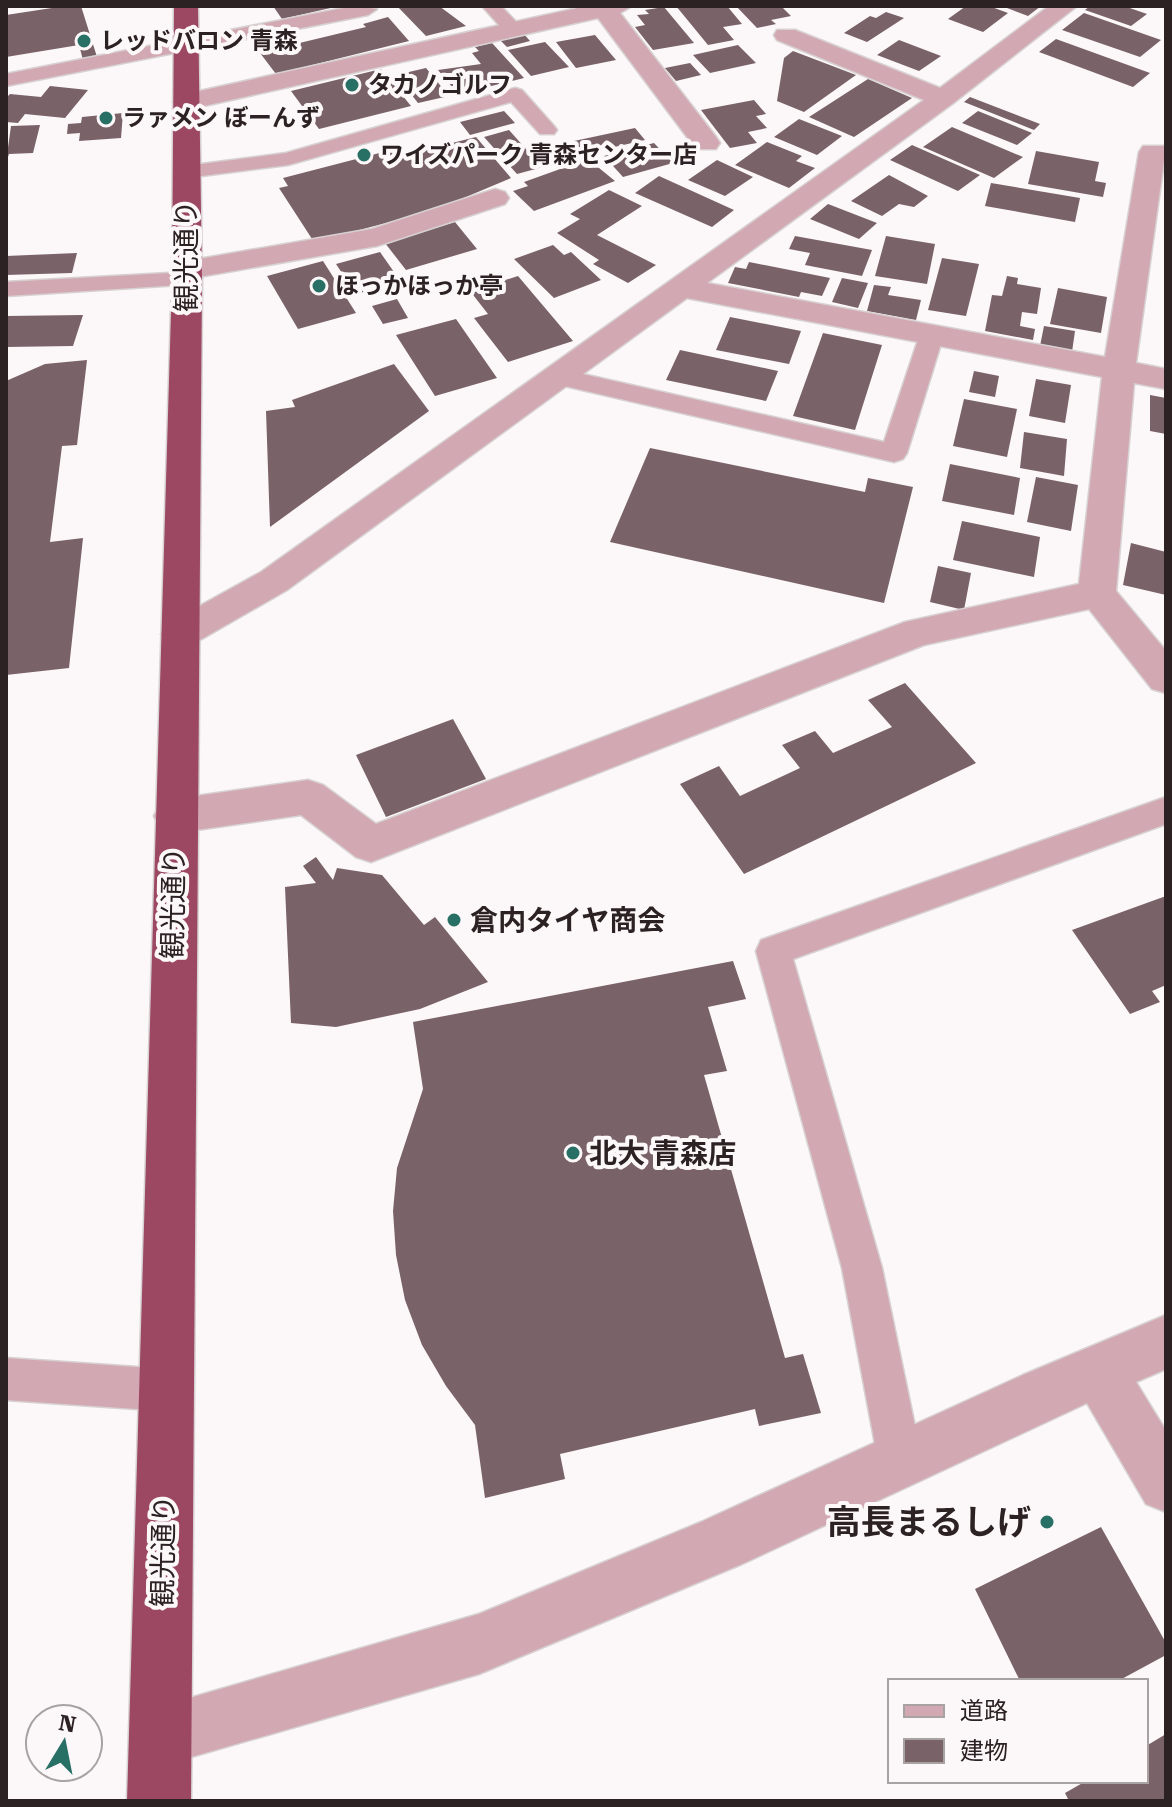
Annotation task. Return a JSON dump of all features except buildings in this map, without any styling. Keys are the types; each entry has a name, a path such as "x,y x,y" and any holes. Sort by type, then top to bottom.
{"highway":[{"name":"観光通り","path":"159,1801 187,275 186,27"}],"street":[{"path":"180,634 274,581 943,98 1065,6"},
{"path":"186,102 612,8 706,143"},
{"path":"786,35 943,98"},
{"path":"1166,154 1153,152 1119,369 1097,594 1166,678"},
{"path":"187,275 377,237 495,198"},
{"path":"678,287 1166,379"},
{"path":"175,816 308,797 371,844 918,632 1097,594"},
{"path":"160,1735 479,1644 721,1543 1166,1342"},
{"path":"1099,1371 1166,1484"}],"lane":[{"path":"6,80 186,27 368,9 366,6"},
{"path":"491,6 513,29"},
{"path":"186,172 288,159 515,94 547,130"},
{"path":"6,289 187,275"},
{"path":"556,376 894,453 932,334"},
{"path":"900,1460 862,1268 773,951 1166,810"},
{"path":"6,1379 166,1390"}],"place":[{"name":"レッドバロン 青森","path":"84,41"},
{"name":"タカノゴルフ","path":"352,85"},
{"name":"ラァメン ぼーんず","path":"106,118"},
{"name":"ワイズパーク 青森センター店","path":"364,155"},
{"name":"ほっかほっか亭","path":"319,286"},
{"name":"倉内タイヤ商会","path":"454,920"},
{"name":"北大 青森店","path":"573,1153"},
{"name":"高長まるしげ","path":"1047,1522"}]}
